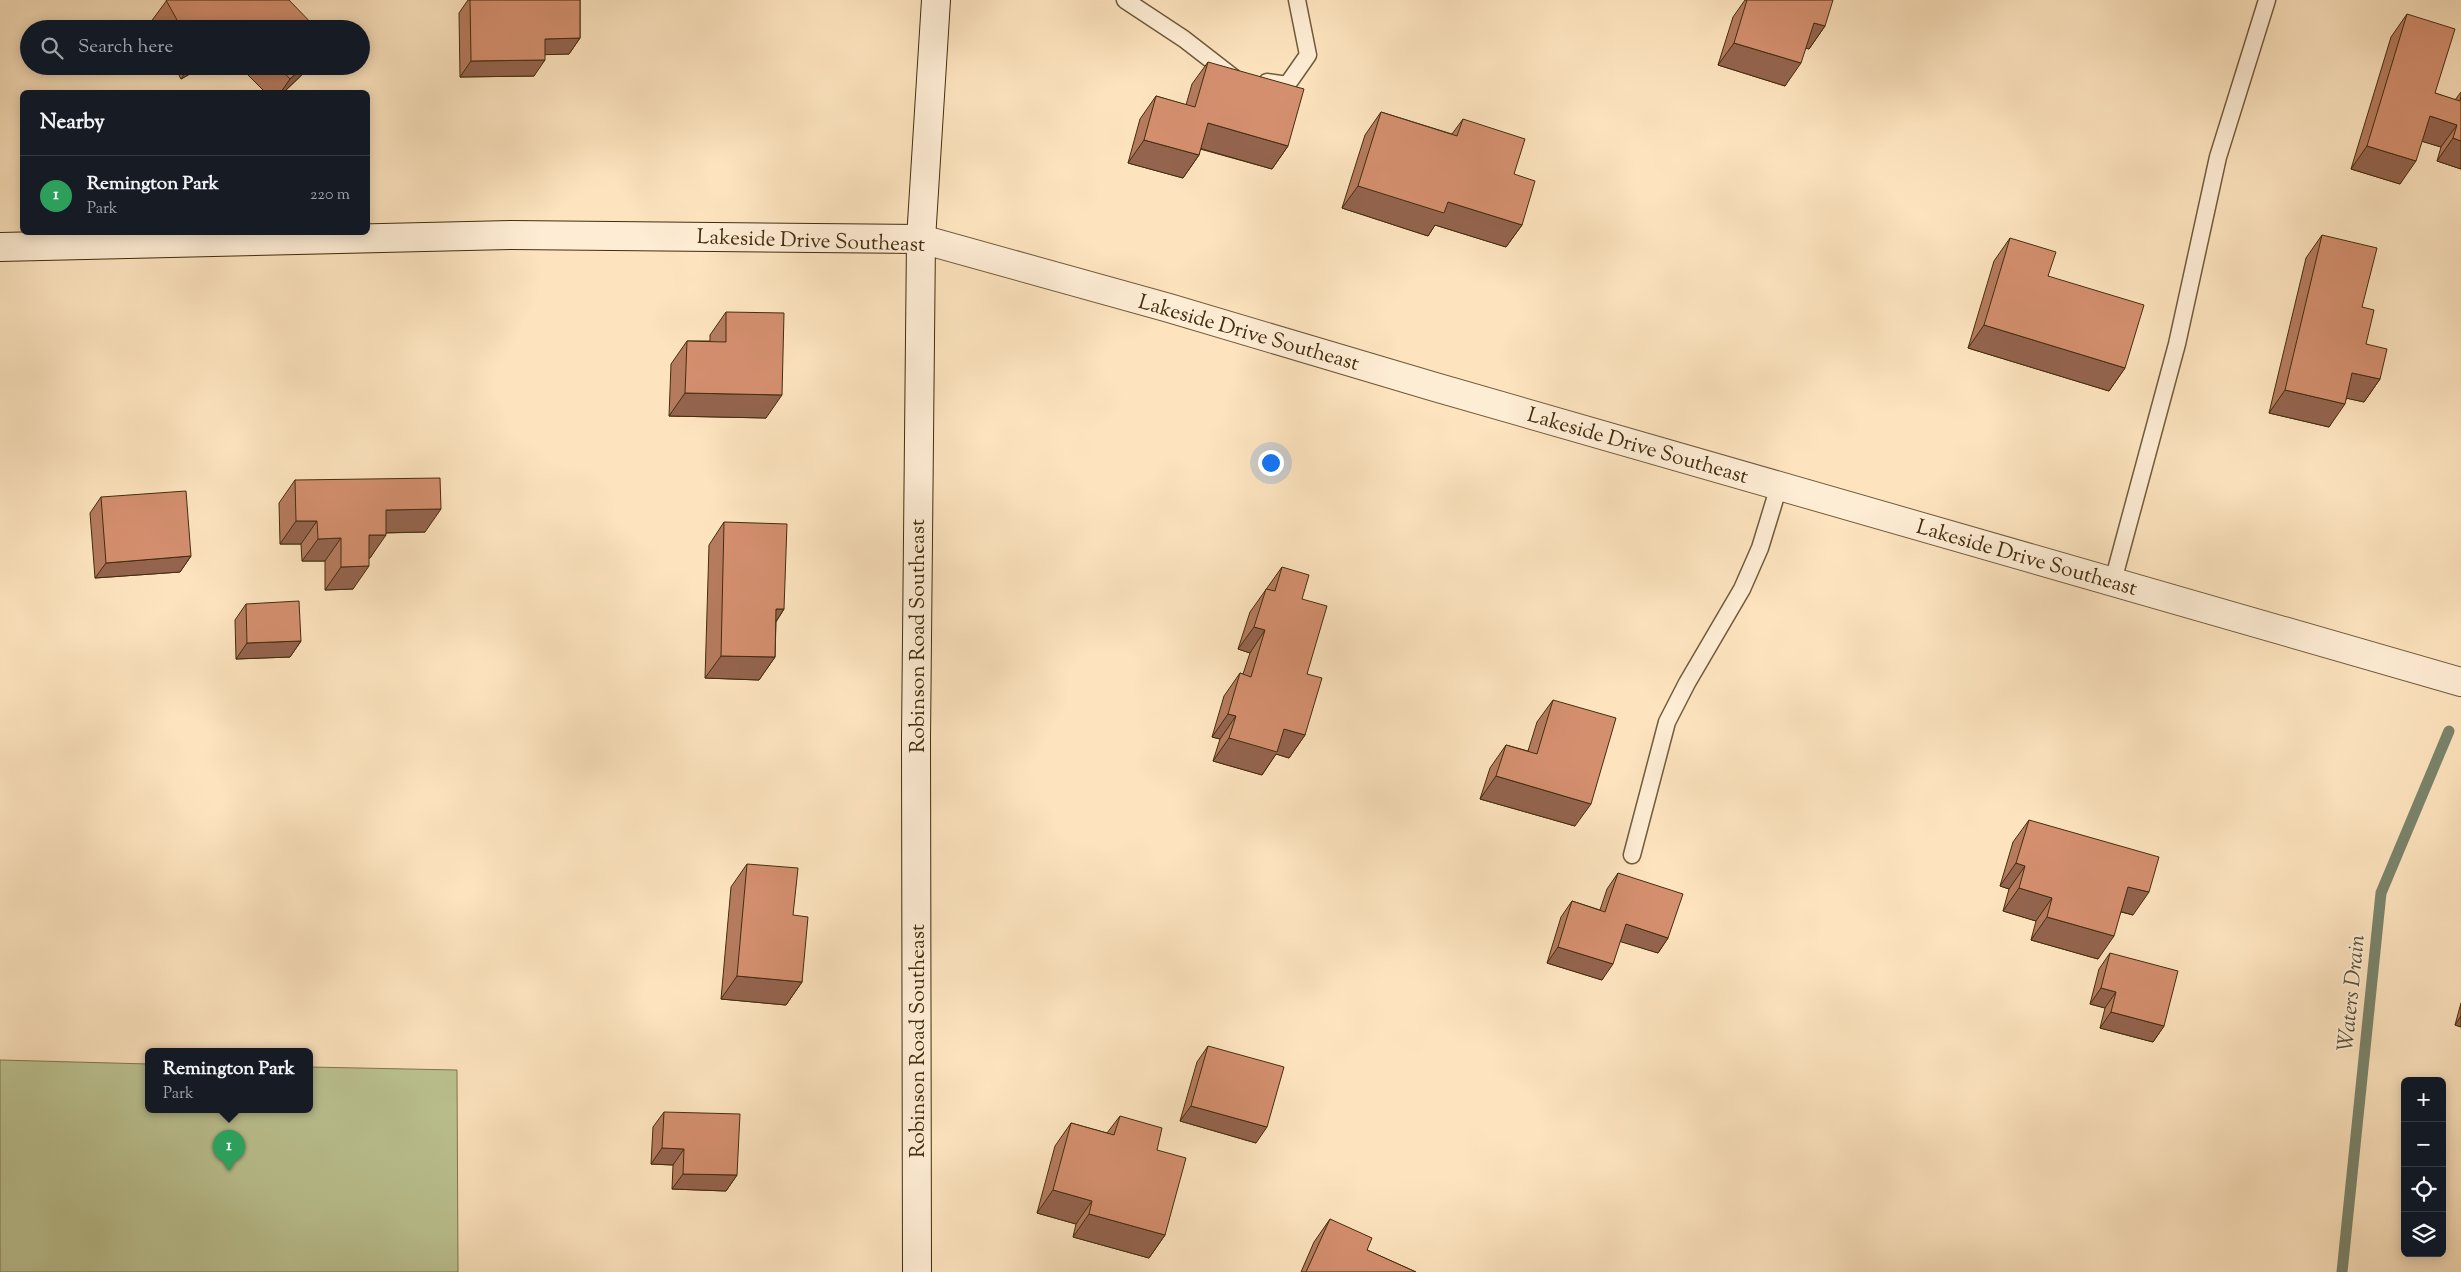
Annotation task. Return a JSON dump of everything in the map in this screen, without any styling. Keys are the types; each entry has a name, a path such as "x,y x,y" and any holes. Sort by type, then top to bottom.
{"main road":[{"name":"Robinson Road Southeast","path":"917,1272 916,738 921,239 936,0"},
{"name":"Lakeside Drive Southeast","path":"0,247 512,235 921,239 1169,308 2461,682"}],"lane":[{"path":"1125,0 1184,39 1235,78 1287,85 1308,55 1297,0"},
{"path":"2113,581 2177,344 2218,157 2267,0"},
{"path":"1632,855 1667,722 1687,683 1742,589 1760,548 1779,486"}],"green space":[{"path":"0,1060 145,1064 145,1113 313,1113 313,1067 457,1070 458,1272 0,1272"}],"building":[{"path":"166,0 289,0 308,20 177,20"},
{"path":"470,0 580,0 580,38 545,39 545,60 471,61"},
{"path":"1747,0 1833,0 1825,26 1814,23 1801,63 1734,43"},
{"path":"2407,14 2455,29 2435,93 2460,101 2461,97 2461,141 2453,138 2457,125 2430,116 2416,161 2367,146"},
{"path":"1208,62 1304,89 1288,146 1208,123 1199,155 1144,140 1156,96 1195,107"},
{"path":"286,75 294,75 290,79"},
{"path":"1381,112 1457,136 1463,119 1525,139 1514,174 1535,181 1522,225 1448,202 1444,213 1358,186"},
{"path":"2322,235 2377,248 2362,307 2374,310 2366,344 2387,349 2380,379 2352,373 2345,404 2285,390"},
{"path":"2010,238 2056,252 2048,276 2144,305 2125,368 1984,325"},
{"path":"726,312 784,313 782,395 685,393 687,341 726,342"},
{"path":"440,478 441,509 386,510 386,535 369,535 369,566 341,567 341,538 318,539 317,521 296,521 295,480"},
{"path":"186,491 191,556 106,563 101,497"},
{"path":"724,522 787,524 784,609 776,609 775,657 721,656"},
{"path":"1282,567 1309,575 1302,599 1327,606 1307,674 1322,678 1305,735 1284,729 1277,752 1229,738 1236,716 1228,714 1240,673 1251,677 1265,630 1254,627 1266,589 1275,591"},
{"path":"299,601 301,641 247,643 246,604"},
{"path":"1553,700 1616,718 1591,804 1496,776 1506,745 1537,754"},
{"path":"2029,820 2159,857 2149,892 2128,887 2114,936 2047,917 2052,898 2019,888 2025,866 2016,863"},
{"path":"747,864 798,868 793,915 808,917 802,982 737,976"},
{"path":"1618,873 1683,894 1668,938 1626,924 1613,964 1558,947 1572,901 1605,912"},
{"path":"2110,953 2178,971 2164,1026 2111,1012 2116,992 2101,988"},
{"path":"1208,1046 1284,1067 1267,1127 1191,1106"},
{"path":"664,1112 740,1114 737,1175 683,1174 684,1149 662,1148"},
{"path":"1120,1116 1162,1128 1157,1150 1186,1158 1165,1235 1089,1214 1092,1201 1053,1190 1071,1123 1114,1135"},
{"path":"1330,1219 1372,1238 1367,1250 1416,1272 1306,1272"}],"waterway":[{"name":"Waters Drain","path":"2342,1272 2381,893 2449,731"}],"place":[{"name":"Remington Park","path":"229,1171"}]}
